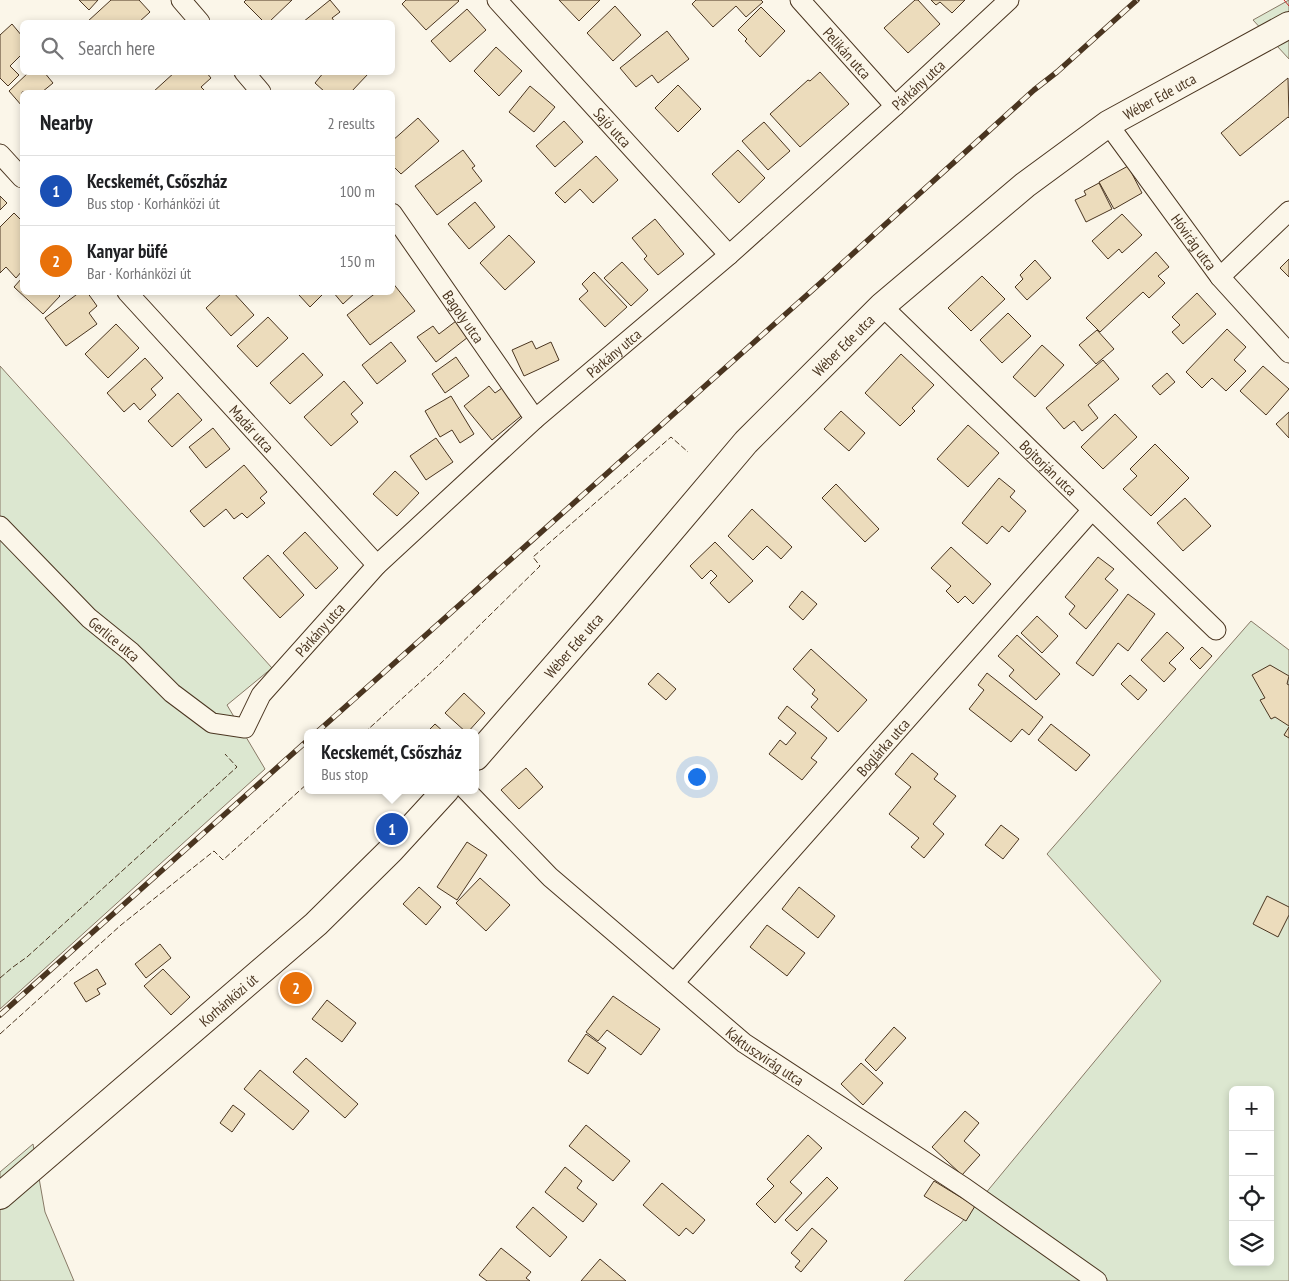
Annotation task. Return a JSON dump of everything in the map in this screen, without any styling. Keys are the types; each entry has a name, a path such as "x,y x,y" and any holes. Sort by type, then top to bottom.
{"street":[{"path":"181,0 198,20"},
{"name":"Sajó utca","path":"497,0 729,255"},
{"name":"Pelikán utca","path":"800,0 895,106"},
{"name":"Párkány utca","path":"245,728 261,696 377,565 536,419 729,255 895,106 1009,0"},
{"name":"Wéber Ede utca","path":"479,754 746,442 882,306 1025,184 1108,124 1289,25"},
{"path":"247,75 259,90"},
{"name":"Hóvirág utca","path":"1108,124 1220,277 1289,353"},
{"path":"0,154 20,176"},
{"path":"1220,277 1289,211"},
{"name":"Bagoly utca","path":"395,217 536,419"},
{"name":"Madár utca","path":"130,295 377,565"},
{"name":"Bojtorján utca","path":"882,306 1216,630"},
{"name":"Boglárka utca","path":"674,983 1092,510"},
{"name":"Gerlice utca","path":"0,526 89,618 131,652 172,693 212,723 245,728"},
{"name":"Korhánközi út","path":"0,1196 316,924 391,850 442,794"},
{"name":"Kaktuszvirág utca","path":"470,794 550,877 744,1043 965,1188 1097,1281"}],"green space":[{"path":"1289,0 1289,59 1253,20"},
{"path":"0,366 272,668 227,705 265,769 0,1009"},
{"path":"1251,621 1289,650 1289,1281 904,1281 961,1223 1161,981 1047,854"},
{"path":"33,1144 45,1212 74,1281 0,1281 0,1172"}],"building":[{"path":"79,0 98,0 89,10"},
{"path":"111,0 139,0 150,12 141,20 89,20"},
{"path":"246,0 292,0 271,20 262,20 244,2"},
{"path":"330,0 340,12 332,18 334,20 305,20"},
{"path":"406,0 459,1 426,30 402,4"},
{"path":"559,0 600,0 579,21"},
{"path":"696,0 761,0 763,2 746,17 736,6 713,27 692,4"},
{"path":"915,0 918,0 940,24 908,53 884,28"},
{"path":"931,0 965,0 952,13 940,2 936,5"},
{"path":"615,6 641,35 613,61 587,33"},
{"path":"761,7 785,31 760,57 745,41 747,39 738,30"},
{"path":"467,9 486,30 450,62 431,41"},
{"path":"12,24 20,34 20,56 10,66 19,75 8,86 0,78 0,35"},
{"path":"667,31 689,59 658,83 652,75 636,87 620,68"},
{"path":"496,47 522,71 499,96 474,71"},
{"path":"820,72 849,104 800,147 770,114 808,80 810,81"},
{"path":"26,75 46,75 53,83 44,90 20,90 20,104 9,91"},
{"path":"172,75 208,75 211,78 201,87 204,90 155,90"},
{"path":"322,75 367,75 353,90 323,90 315,83"},
{"path":"1288,78 1289,118 1240,156 1221,133"},
{"path":"678,85 701,109 678,132 655,108"},
{"path":"530,86 555,107 534,132 509,112"},
{"path":"418,118 439,141 401,174 395,168 395,138"},
{"path":"564,121 583,142 555,167 536,146"},
{"path":"764,122 790,151 768,170 742,141"},
{"path":"463,150 475,166 472,168 482,181 437,215 415,186"},
{"path":"738,150 765,178 739,203 712,174"},
{"path":"596,156 618,180 593,203 580,189 565,203 555,193"},
{"path":"1128,166 1142,193 1114,209 1099,182"},
{"path":"1099,183 1112,209 1086,222 1075,200 1086,195 1084,191"},
{"path":"0,196 7,203 0,210"},
{"path":"475,202 495,227 469,249 448,224"},
{"path":"14,213 20,219 20,273 16,278 6,267 0,273 0,227"},
{"path":"1122,214 1142,235 1122,253 1119,249 1108,259 1092,241"},
{"path":"655,219 684,254 658,275 644,259 647,256 632,238"},
{"path":"509,235 535,262 505,290 480,263"},
{"path":"1156,252 1169,267 1158,276 1165,283 1149,298 1143,292 1100,332 1086,318"},
{"path":"1289,259 1289,277 1280,268"},
{"path":"1035,260 1051,278 1027,300 1015,287 1023,279 1020,275"},
{"path":"622,262 648,290 631,306 604,278"},
{"path":"594,272 627,307 605,327 579,299 588,291 582,284"},
{"path":"982,276 1005,299 971,331 948,308"},
{"path":"20,280 20,293 14,287"},
{"path":"395,286 415,311 370,345 347,315 373,295 395,295"},
{"path":"1197,293 1216,314 1183,344 1172,332 1180,325 1172,317"},
{"path":"23,295 59,295 43,314"},
{"path":"76,295 89,295 97,306 89,313 97,324 66,346 45,318"},
{"path":"220,295 236,295 254,315 231,336 206,308"},
{"path":"299,295 322,295 310,307"},
{"path":"336,295 353,295 343,304"},
{"path":"1008,313 1031,336 1002,363 980,340"},
{"path":"268,317 288,338 257,367 237,346"},
{"path":"460,318 472,334 436,362 417,337 433,326 439,334"},
{"path":"116,324 139,348 108,378 85,354"},
{"path":"1227,329 1246,347 1234,360 1246,371 1226,391 1212,378 1202,388 1186,372"},
{"path":"1097,330 1114,349 1096,364 1079,345"},
{"path":"532,341 536,349 551,342 559,360 524,376 512,350"},
{"path":"391,342 406,361 377,384 362,365"},
{"path":"1042,345 1064,365 1035,397 1013,377"},
{"path":"303,353 323,375 290,404 270,383"},
{"path":"901,354 934,385 912,408 915,411 900,426 865,393"},
{"path":"456,357 469,376 445,393 432,374"},
{"path":"145,358 163,378 151,389 156,395 140,410 134,403 124,412 107,393"},
{"path":"1103,360 1119,379 1088,405 1098,418 1082,431 1074,421 1064,429 1046,408"},
{"path":"1263,366 1289,389 1266,415 1240,391"},
{"path":"1167,373 1175,382 1160,395 1152,386"},
{"path":"344,381 363,403 351,414 358,422 331,446 304,417"},
{"path":"489,386 495,393 505,386 526,412 492,440 464,406"},
{"path":"178,393 202,420 172,447 148,421"},
{"path":"451,396 474,434 460,443 452,430 440,437 425,411"},
{"path":"841,411 865,433 849,451 824,429"},
{"path":"1289,412 1289,438 1276,424"},
{"path":"1115,414 1137,437 1103,469 1081,447"},
{"path":"968,425 999,453 968,487 937,459"},
{"path":"213,428 230,449 206,468 189,447"},
{"path":"436,438 453,462 426,480 410,456"},
{"path":"1155,444 1189,478 1151,516 1123,489 1137,476 1130,469"},
{"path":"244,465 267,492 260,498 265,503 247,518 242,513 234,519 226,509 204,527 190,511"},
{"path":"395,471 419,493 397,516 373,494"},
{"path":"999,478 1015,491 1010,497 1026,511 1009,532 1002,526 987,544 962,523"},
{"path":"836,484 879,529 865,542 822,498"},
{"path":"1185,498 1211,526 1183,551 1157,523"},
{"path":"752,509 792,547 781,559 767,546 753,560 728,536"},
{"path":"305,532 338,568 316,589 283,553"},
{"path":"715,542 753,581 729,603 710,583 717,576 711,570 702,579 690,566"},
{"path":"951,547 991,584 973,604 965,596 958,603 946,591 951,586 931,568"},
{"path":"268,555 304,595 280,618 243,578"},
{"path":"1098,557 1114,569 1105,579 1118,590 1086,629 1069,614 1075,606 1065,597"},
{"path":"802,591 817,604 803,620 789,607"},
{"path":"1128,594 1155,614 1128,651 1118,643 1093,676 1076,663"},
{"path":"1037,616 1058,636 1042,653 1021,633"},
{"path":"1167,632 1184,648 1169,663 1176,669 1164,682 1141,660"},
{"path":"1017,635 1060,674 1036,700 1009,676 1014,670 998,656"},
{"path":"1202,647 1212,656 1200,669 1190,659"},
{"path":"811,649 867,700 838,732 811,707 818,699 812,694 815,690 793,669"},
{"path":"1270,665 1289,676 1287,684 1289,685 1289,726 1275,717 1271,719 1260,700 1265,698 1252,675"},
{"path":"658,673 676,689 666,700 648,684"},
{"path":"987,673 1043,717 1029,735 1022,729 1011,742 969,709 984,690 978,685"},
{"path":"1130,675 1147,690 1138,700 1121,684"},
{"path":"464,693 485,713 471,729 463,729 445,713"},
{"path":"787,706 827,738 811,758 817,762 802,780 769,754 780,740 786,745 796,733 778,718"},
{"path":"435,724 441,729 430,729"},
{"path":"1051,724 1090,755 1076,771 1038,740"},
{"path":"1289,727 1289,738 1284,735"},
{"path":"912,753 938,774 934,779 956,796 933,824 944,834 924,858 911,847 919,838 889,814 911,787 895,774"},
{"path":"526,768 543,787 519,809 501,790"},
{"path":"1001,825 1019,839 1003,859 985,845"},
{"path":"467,842 487,855 457,900 437,887"},
{"path":"480,878 510,905 486,931 456,903"},
{"path":"419,887 441,907 426,925 403,904"},
{"path":"799,887 835,916 818,938 782,909"},
{"path":"1267,896 1289,907 1289,915 1278,937 1253,924"},
{"path":"767,925 805,953 787,976 750,947"},
{"path":"160,944 171,958 146,978 135,964"},
{"path":"97,969 106,984 97,989 100,994 86,1002 74,983"},
{"path":"163,969 190,997 171,1015 144,986"},
{"path":"613,996 660,1029 641,1055 607,1030 598,1041 586,1032"},
{"path":"327,1000 356,1023 342,1042 312,1019"},
{"path":"894,1027 906,1038 876,1071 865,1060"},
{"path":"586,1034 606,1048 588,1074 568,1061"},
{"path":"306,1058 358,1104 345,1118 293,1072"},
{"path":"861,1063 883,1083 863,1105 841,1084"},
{"path":"260,1070 309,1111 293,1130 244,1089"},
{"path":"233,1105 245,1114 232,1132 220,1123"},
{"path":"965,1111 979,1123 964,1141 980,1155 962,1175 932,1147"},
{"path":"586,1125 630,1161 613,1181 569,1146"},
{"path":"808,1135 822,1148 790,1182 802,1193 775,1223 756,1204 774,1186 767,1179"},
{"path":"565,1167 582,1181 577,1188 597,1204 583,1222 545,1192"},
{"path":"827,1177 838,1188 797,1231 785,1220"},
{"path":"934,1181 975,1206 966,1221 924,1196"},
{"path":"662,1183 705,1220 693,1234 686,1228 679,1236 643,1205"},
{"path":"533,1207 567,1237 550,1257 516,1227"},
{"path":"812,1228 827,1241 801,1272 795,1267 800,1261 791,1253"},
{"path":"501,1248 531,1272 526,1278 530,1281 487,1281 479,1275"},
{"path":"600,1259 626,1281 581,1281"}],"railway":[{"path":"320,729 1137,0"},
{"path":"0,1015 304,744"}],"fence":[{"path":"368,729 437,667 540,566 533,557 671,437 688,452"},
{"path":"0,978 27,957 237,767 225,754"},
{"path":"0,1034 121,925 214,851 223,860 304,787"}],"power":[{"path":"1284,0 1289,6"}],"place":[{"name":"Kecskemét, Csőszház","path":"392,829"},
{"name":"Kanyar büfé","path":"296,988"}]}
